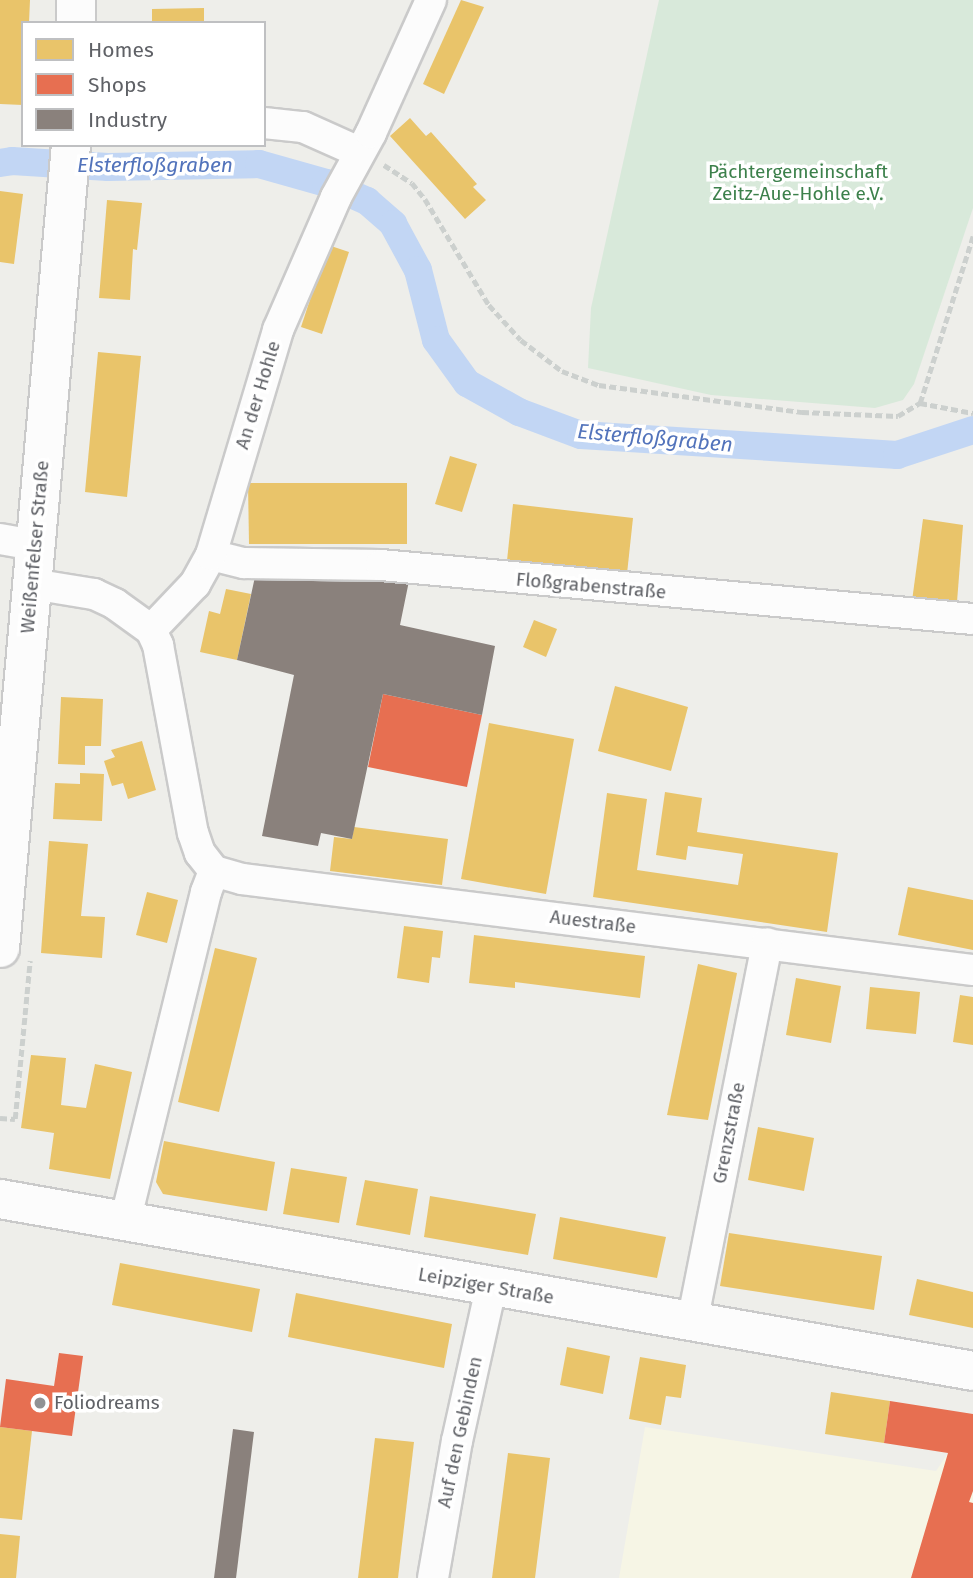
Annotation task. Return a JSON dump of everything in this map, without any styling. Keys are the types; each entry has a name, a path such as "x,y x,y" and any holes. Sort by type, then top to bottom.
{"street":[{"path":"76,0 76,21"},
{"name":"An der Hohle","path":"151,630 195,584 211,555 270,350 347,174 371,133 431,0"},
{"path":"266,123 313,130 347,174"},
{"name":"Weißenfelser Straße","path":"0,948 32,584 18,542 70,159"},
{"name":"Floßgrabenstraße","path":"211,555 244,562 381,565 973,619"},
{"path":"32,584 94,594 115,604 151,630 158,645 193,833 200,853 214,872 205,892 125,1221"},
{"name":"Auestraße","path":"214,872 242,879 973,970"},
{"name":"Grenzstraße","path":"692,1323 767,943"},
{"name":"Leipziger Straße","path":"0,1199 973,1371"},
{"name":"Auf den Gebinden","path":"433,1578 457,1441 491,1287"}],"path":[{"path":"347,174 412,183 439,219 489,305 521,340 562,371 598,384 802,412 898,416 920,403 973,413"},
{"path":"920,403 973,236"}],"shaded area":[{"path":"645,1427 936,1471 948,1453 973,1457 973,1578 619,1578"}],"green space":[{"name":"Pächtergemeinschaft Zeitz-Aue-Hohle e.V.","path":"659,0 973,0 973,208 914,384 903,400 875,408 711,395 588,368 591,308"}],"building: Homes":[{"path":"0,0 30,0 29,21 21,21 21,105 0,104"},
{"path":"461,0 484,7 444,94 423,84"},
{"path":"204,8 204,21 152,21 152,9"},
{"path":"410,118 426,136 431,132 477,184 473,187 486,200 465,219 390,136"},
{"path":"0,191 23,194 14,264 0,262"},
{"path":"107,200 142,203 137,250 133,249 130,300 99,298"},
{"path":"328,245 349,252 322,334 301,327"},
{"path":"98,352 141,356 127,497 85,492"},
{"path":"450,456 477,464 462,512 435,504"},
{"path":"248,483 407,483 407,544 249,544"},
{"path":"513,504 633,518 626,583 506,570"},
{"path":"923,519 963,525 957,602 912,601"},
{"path":"226,589 251,594 237,660 200,652 209,611 220,614"},
{"path":"534,620 557,629 546,657 523,647"},
{"path":"615,686 688,707 671,771 598,751"},
{"path":"61,697 103,699 101,746 85,746 85,765 58,764"},
{"path":"489,723 574,739 546,894 461,879"},
{"path":"142,741 156,790 128,799 123,783 112,786 104,761 115,757 111,750"},
{"path":"80,773 104,774 102,821 53,819 55,783 80,784"},
{"path":"665,792 702,798 697,832 838,853 827,932 593,897 607,793 647,799 637,870 738,885 743,854 688,846 686,860 656,855"},
{"path":"354,827 448,839 442,885 330,871 334,837 352,839"},
{"path":"49,841 88,844 81,916 105,917 102,958 41,953"},
{"path":"908,887 973,900 973,950 898,935"},
{"path":"147,892 178,900 167,943 136,935"},
{"path":"404,926 443,931 440,958 432,957 429,983 397,978"},
{"path":"474,935 645,956 640,998 515,982 515,988 469,983"},
{"path":"215,948 257,958 219,1112 178,1102"},
{"path":"698,964 737,973 708,1120 667,1115"},
{"path":"796,978 841,986 831,1043 786,1035"},
{"path":"870,987 920,992 916,1034 866,1029"},
{"path":"960,995 973,997 973,1045 953,1042"},
{"path":"31,1055 66,1058 61,1105 86,1108 95,1064 132,1072 110,1179 49,1169 54,1133 21,1128"},
{"path":"758,1127 814,1138 804,1191 748,1180"},
{"path":"164,1141 275,1162 267,1211 163,1194 156,1182"},
{"path":"291,1168 347,1177 339,1223 283,1214"},
{"path":"365,1180 418,1189 410,1235 356,1225"},
{"path":"430,1196 536,1214 528,1255 424,1237"},
{"path":"560,1217 666,1237 657,1278 553,1259"},
{"path":"729,1233 882,1256 874,1310 720,1286"},
{"path":"120,1263 260,1289 252,1332 112,1305"},
{"path":"917,1279 973,1292 973,1328 909,1315"},
{"path":"296,1293 452,1324 444,1368 288,1337"},
{"path":"567,1347 610,1356 603,1394 560,1385"},
{"path":"640,1357 686,1365 681,1398 666,1396 661,1425 629,1419"},
{"path":"831,1392 890,1401 884,1443 825,1434"},
{"path":"0,1427 32,1431 22,1520 0,1518"},
{"path":"375,1438 414,1442 398,1578 358,1578"},
{"path":"508,1453 550,1458 535,1578 492,1578"},
{"path":"0,1534 20,1536 16,1578 0,1578"}],"building: Shops":[{"path":"383,694 482,715 467,787 368,767"},
{"name":"Foliodreams","path":"59,1353 83,1356 72,1436 0,1427 6,1379 54,1386"},
{"path":"890,1401 973,1414 973,1491 969,1502 973,1503 973,1578 911,1578 948,1453 884,1443"}],"building: Industry":[{"path":"256,572 410,576 400,625 495,646 482,715 383,694 352,839 321,833 318,846 262,836 294,675 237,660"},
{"path":"233,1429 254,1432 236,1578 214,1578"}],"waterway":[{"name":"Elsterfloßgraben","path":"0,163 12,161 108,167 259,164 326,183 367,201 393,224 418,270 436,340 467,383 519,412 581,435 897,455 973,430"}],"place":[{"name":"Foliodreams","path":"40,1403"}]}
